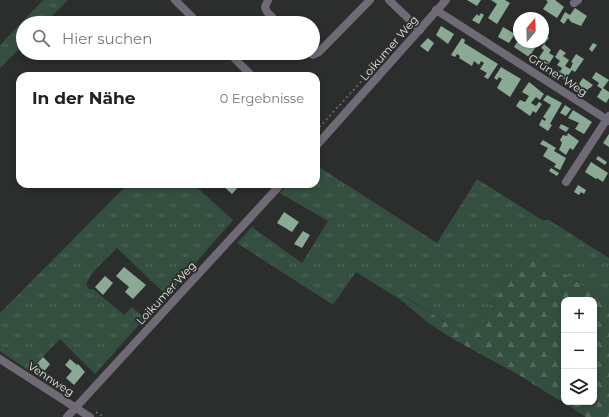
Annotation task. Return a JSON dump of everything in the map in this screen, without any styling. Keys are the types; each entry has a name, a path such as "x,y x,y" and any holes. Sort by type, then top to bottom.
{"street":[{"path":"175,0 191,16"},
{"path":"268,0 265,6 267,12 271,16"},
{"path":"320,51 370,0"},
{"path":"389,0 420,30"},
{"name":"Loikumer Weg","path":"320,139 446,0"},
{"name":"Grüner Weg","path":"436,10 608,119 566,182"},
{"path":"236,60 248,72"},
{"name":"Loikumer Weg","path":"67,417 277,188"},
{"name":"Vennweg","path":"0,359 90,417"}],"green space":[{"path":"43,0 68,0 52,16 28,16"},
{"path":"16,28 16,52 0,68 0,45"},
{"path":"320,168 437,243 477,179 542,220 549,220 609,258 609,303 530,251 468,336 404,296 401,300 356,272 333,305 237,243 252,227 302,263 328,221 280,193 285,188 320,188"},
{"path":"124,188 197,188 233,220 167,296 117,248 100,265 89,279 87,285 89,289 93,289 124,315 132,307 145,318 95,374 60,339 29,371 0,351 0,313"},
{"path":"530,251 609,303 609,417 586,417 567,405 597,405 597,297 561,297 561,401 517,374 453,339 427,322 401,300 403,296 468,336"}],"building":[{"path":"467,0 481,0 477,6"},
{"path":"491,0 505,0 510,3 497,24 488,18 497,4"},
{"path":"546,0 555,0 564,7 557,18 543,9 548,2"},
{"path":"575,8 587,16 581,26 571,22 568,18 564,24 560,21 565,12 570,15"},
{"path":"481,13 484,15 479,24 472,20 477,14 479,16"},
{"path":"441,26 454,34 448,44 436,35"},
{"path":"503,27 513,33 513,37 509,43 498,37"},
{"path":"428,38 434,43 428,52 420,46"},
{"path":"462,38 465,40 464,43 498,64 488,79 484,77 487,73 480,69 484,63 481,61 479,65 474,61 472,66 459,58 460,56 457,54 455,57 451,55"},
{"path":"593,43 597,45 592,52 589,49"},
{"path":"516,48 535,48 529,57"},
{"path":"541,48 549,48 551,50 549,53 554,56 546,68 536,62 544,50"},
{"path":"560,49 566,53 563,56 569,60 565,66 570,69 573,63 571,62 576,54 584,59 575,72 572,70 565,80 556,74 558,70 560,72 562,68 557,65 560,61 555,57"},
{"path":"501,67 521,79 510,97 497,88 502,79 499,77 497,80 494,78"},
{"path":"596,72 609,80 603,88 609,92 609,98 606,103 597,97 602,89 597,86 599,83 592,78"},
{"path":"583,78 593,85 585,94 576,88"},
{"path":"529,82 544,94 540,100 536,97 531,103 536,106 539,102 542,104 536,113 533,111 530,116 516,106 520,100 525,102 529,96 522,92"},
{"path":"547,95 562,103 550,124 552,125 548,131 539,125 542,119 545,121 546,119 543,117 551,105 543,100"},
{"path":"565,105 571,109 566,116 560,113"},
{"path":"573,110 592,122 584,134 575,129 579,123 568,118"},
{"path":"561,124 569,128 566,132 559,128"},
{"path":"568,133 579,141 573,150 570,148 566,155 559,150 562,143 560,140 563,135 567,136"},
{"path":"609,134 609,147 603,143"},
{"path":"543,140 556,148 554,151 566,158 560,170 554,167 556,164 543,156 548,148 540,144"},
{"path":"598,156 607,162 605,165 596,159"},
{"path":"591,162 608,173 603,182 585,172"},
{"path":"551,168 559,173 557,176 549,171"},
{"path":"578,185 586,190 584,194 581,192 579,195 574,192"},
{"path":"225,188 237,188 232,194"},
{"path":"284,212 299,222 292,232 277,223"},
{"path":"303,231 310,235 302,248 294,244"},
{"path":"124,267 146,285 133,299 125,292 129,287 116,276"},
{"path":"105,276 113,283 103,295 95,287"},
{"path":"43,357 50,364 43,373 35,366"},
{"path":"70,359 77,365 78,364 85,372 74,385 66,378 72,371 65,365"}]}
